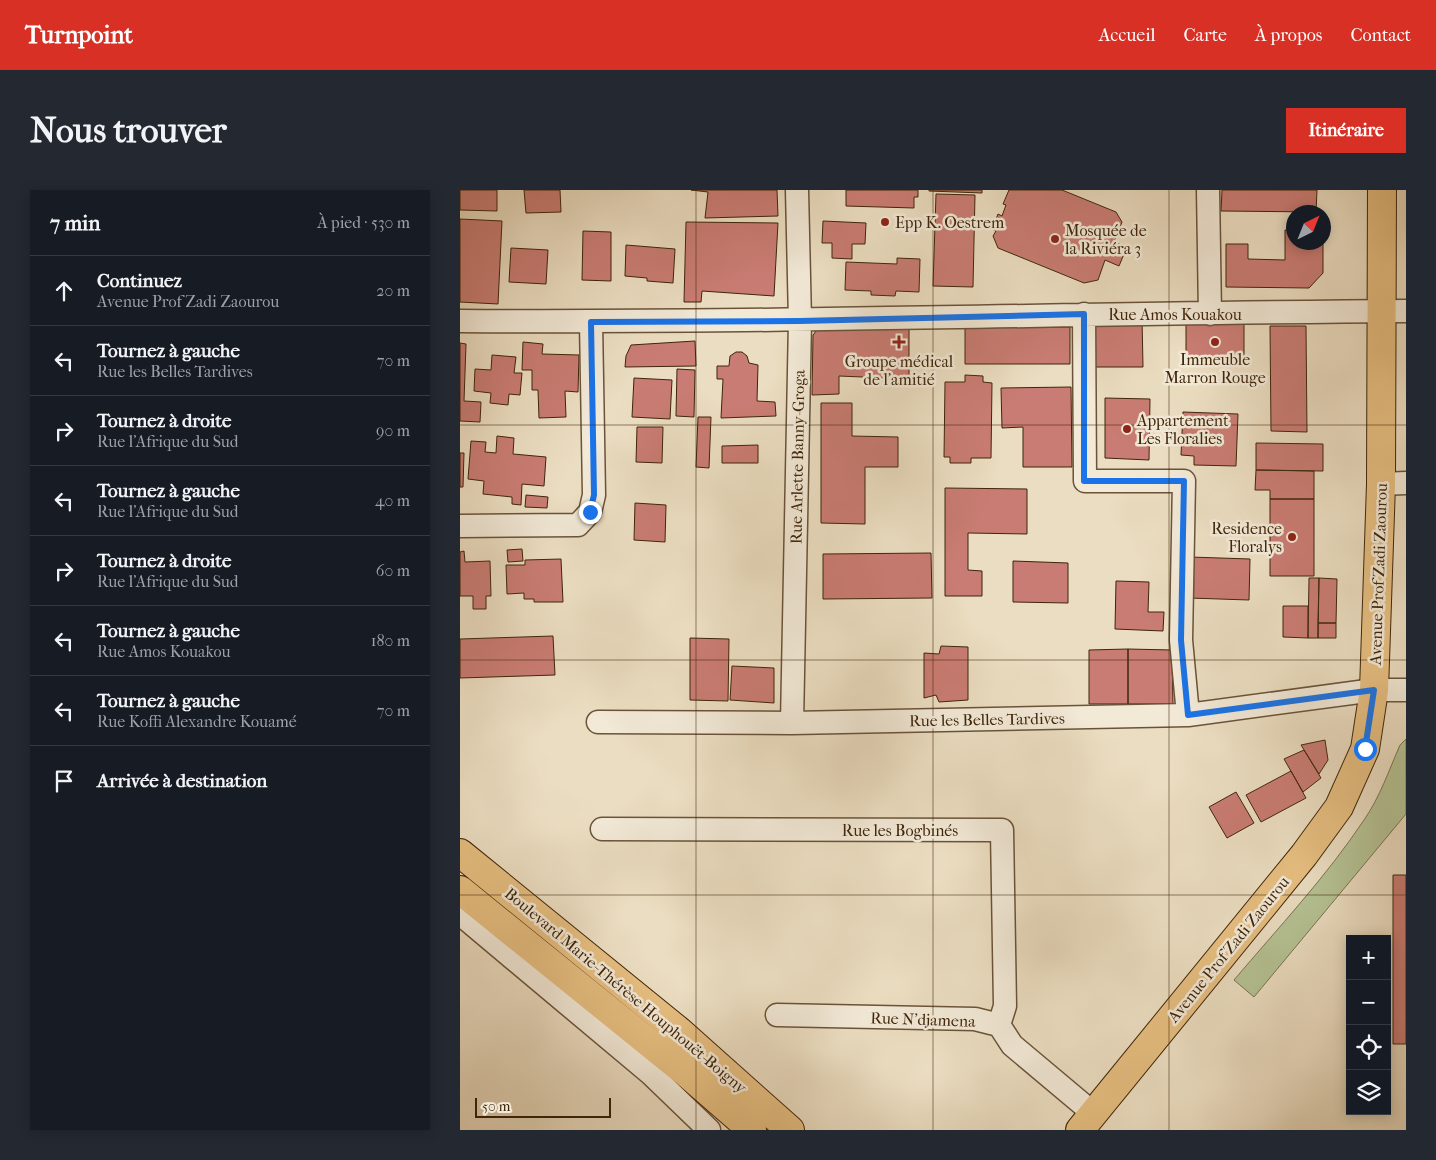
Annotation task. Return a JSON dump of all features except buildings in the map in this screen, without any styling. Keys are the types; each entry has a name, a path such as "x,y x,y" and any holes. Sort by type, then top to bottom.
{"main road":[{"name":"Avenue Prof Zadi Zaourou","path":"1089,1124 1304,855 1339,807 1365,749 1374,690 1393,484 1393,311 1382,190"},
{"name":"Boulevard Marie-Thérèse Houphouët-Boigny","path":"460,853 679,1031 790,1130"},
{"name":"Boulevard Marie-Thérèse Houphouët-Boigny","path":"460,890 684,1071 752,1130"}],"street":[{"name":"Rue Arlette Banny-Groga","path":"792,723 800,321 798,190"},
{"path":"1208,190 1210,314"},
{"name":"Rue Amos Kouakou","path":"460,321 800,321 1084,314 1393,311"},
{"path":"1084,314 1084,481 1184,481 1181,640 1188,715"},
{"path":"460,526 578,525 590,512 594,495 591,322"},
{"name":"Rue les Belles Tardives","path":"598,722 792,723 1188,715 1374,690 1406,690"},
{"name":"Rue les Bogbinés","path":"602,829 1002,830 1005,1006 1000,1025"},
{"path":"460,914 651,1074 709,1130"},
{"name":"Rue N'djamena","path":"777,1015 975,1019 1000,1025 1012,1045 1089,1124"}],"green space":[{"path":"1406,739 1406,814 1254,997 1234,980 1334,862 1364,820 1375,802 1400,745"}],"place":[{"name":"Epp K. Oestrem","path":"885,222"},
{"name":"Mosquée de la Riviéra 3","path":"1055,239"},
{"name":"Groupe médical de l'amitié","path":"899,342"},
{"name":"Immeuble Marron Rouge","path":"1215,342"},
{"name":"Appartement Les Floralies","path":"1127,429"},
{"name":"Residence Floralys","path":"1292,537"}],"route":[{"path":"590,512 594,495 591,322 800,321 1084,314 1084,481 1184,481 1181,640 1188,715 1374,690 1365,749"}]}
